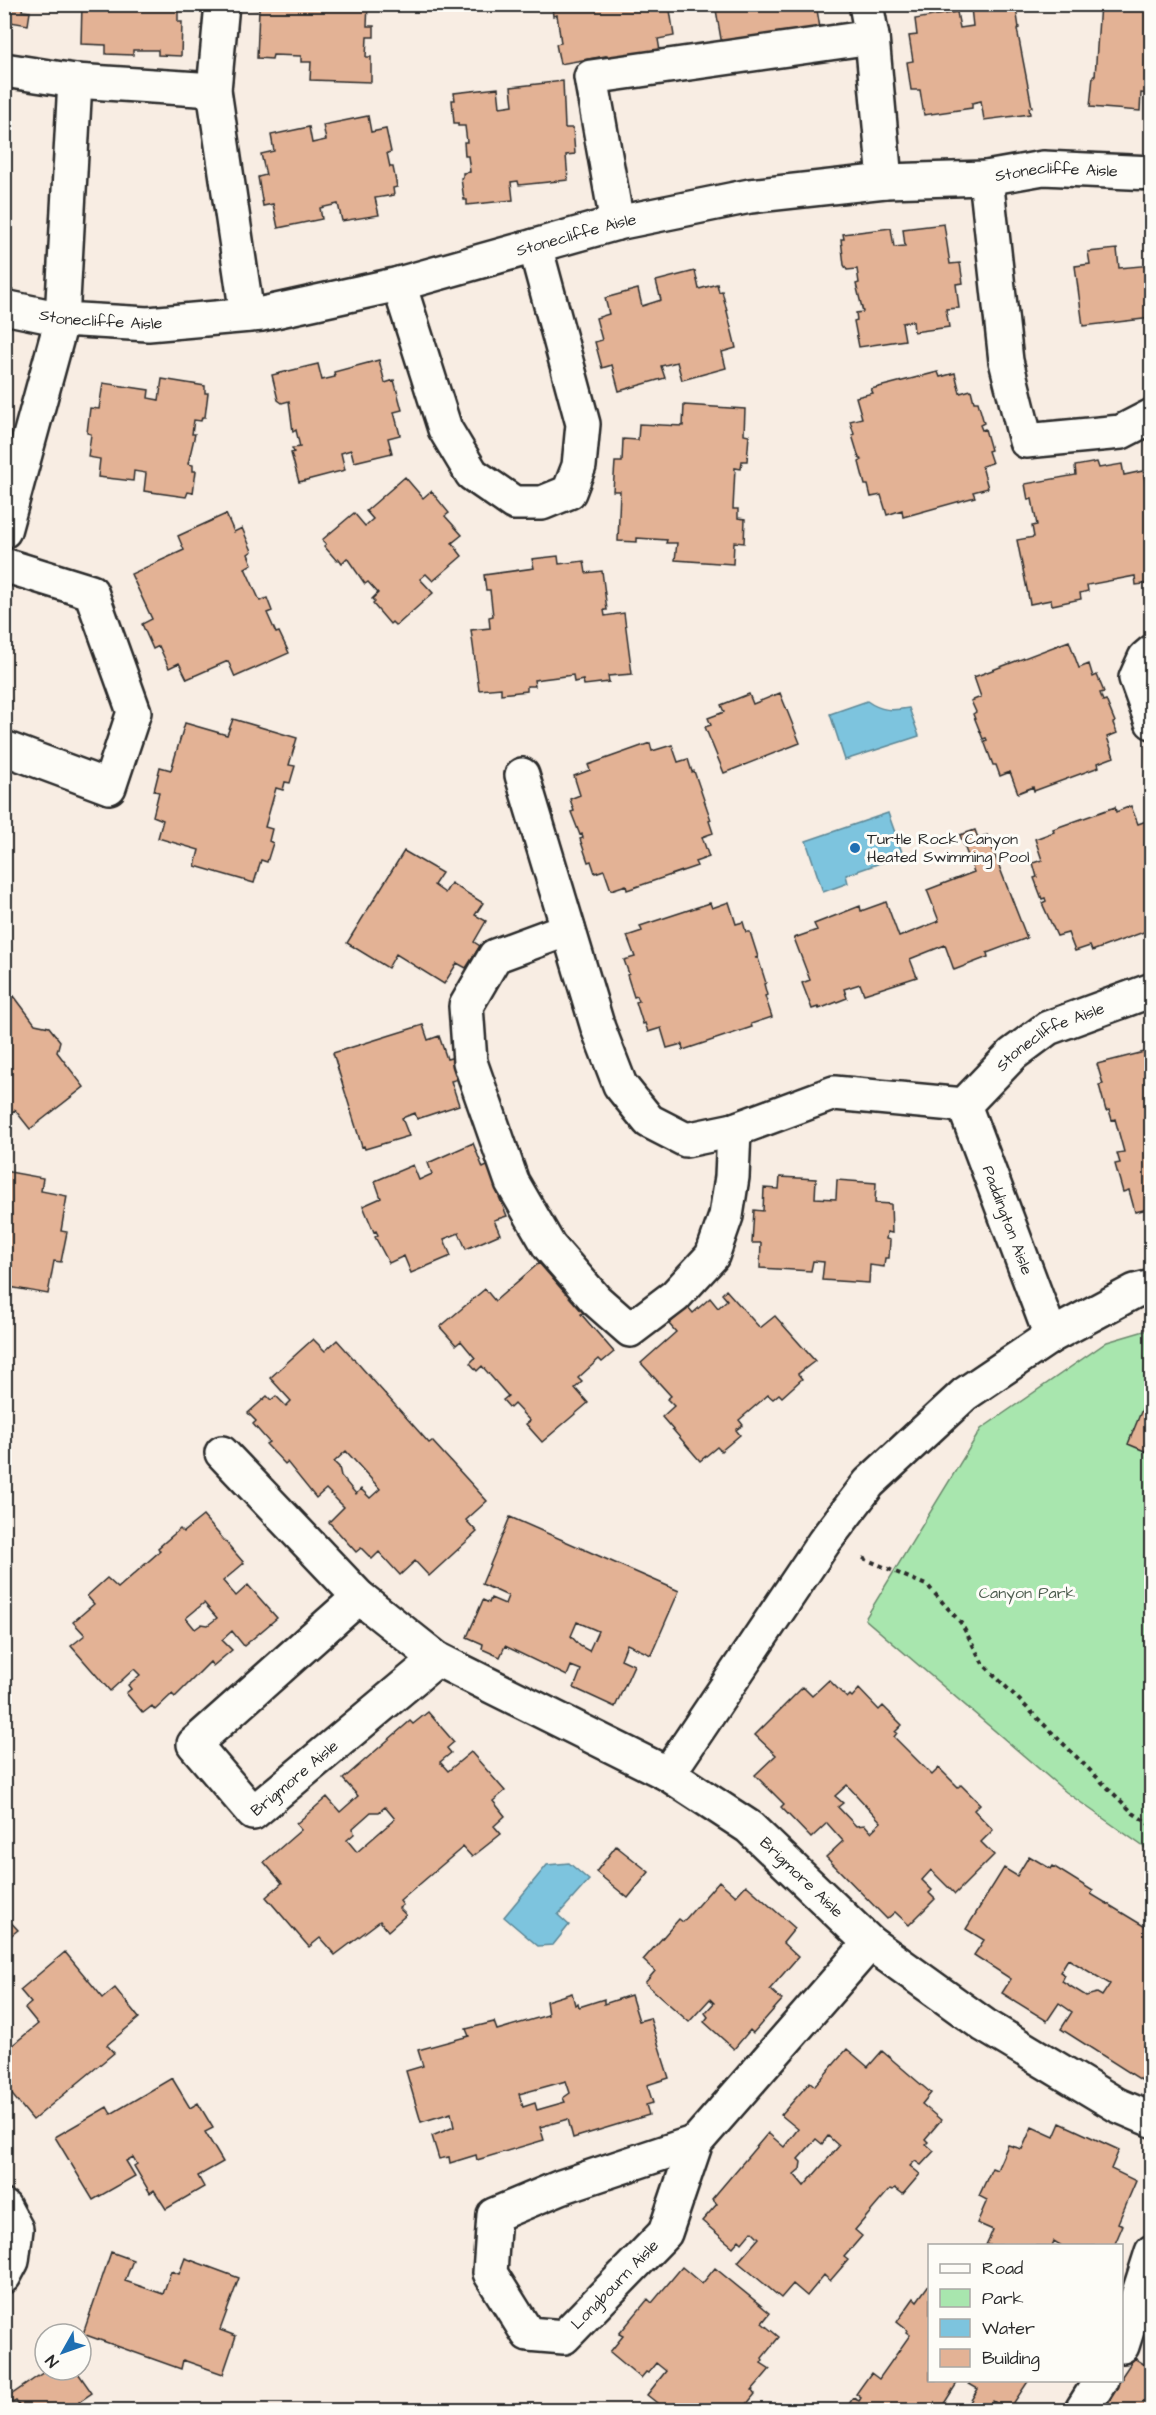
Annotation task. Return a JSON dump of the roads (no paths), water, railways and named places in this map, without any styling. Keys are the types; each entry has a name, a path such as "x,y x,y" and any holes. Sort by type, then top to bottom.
{"street":[{"path":"222,4 214,90 247,315"},
{"path":"866,4 872,36 885,181"},
{"path":"617,223 591,77 872,36"},
{"path":"4,70 75,81 214,90"},
{"path":"4,531 62,319 75,81"},
{"name":"Stonecliffe Aisle","path":"4,307 62,319 148,324 247,315 399,284 617,223 750,196 885,181 986,178 1043,168 1152,173"},
{"path":"986,178 1006,361 1026,441 1121,432 1152,416"},
{"path":"399,284 445,429 472,474 514,503 542,504 569,492 579,466 583,424 535,246"},
{"path":"4,565 91,592 134,712 109,787 4,748"},
{"path":"1152,652 1145,658 1136,678 1152,722"},
{"path":"522,775 598,1028 620,1085 649,1121 686,1140 734,1130 834,1093 964,1105"},
{"path":"568,929 495,956 466,1006 470,1062 512,1182 549,1246 596,1300 630,1330 675,1296 712,1256 726,1216 732,1177 734,1130"},
{"name":"Stonecliffe Aisle","path":"964,1105 1013,1054 1048,1028 1152,990"},
{"name":"Paddington Aisle","path":"964,1105 1051,1336"},
{"path":"668,1774 824,1542 869,1483 965,1394 1051,1336 1135,1291 1152,1287"},
{"name":"Brigmore Aisle","path":"222,1454 359,1597 437,1659 668,1774 749,1827 870,1943 984,2025 1117,2105 1152,2120"},
{"name":"Brigmore Aisle","path":"359,1597 194,1744 253,1813 437,1659"},
{"name":"Longbourn Aisle","path":"696,2142 561,2187 494,2215 490,2273 528,2334 564,2337 665,2232 696,2142 870,1943"},
{"path":"4,2207 16,2229 12,2261 4,2276"},
{"path":"1123,2343 1152,2252"},
{"path":"1082,2410 1100,2382"}],"water":[{"path":"867,701 877,707 887,709 909,708 919,736 845,760 830,714"},
{"name":"Turtle Rock Canyon Heated Swimming Pool","path":"888,813 903,855 846,875 848,883 823,892 806,841"},
{"path":"569,1863 589,1880 558,1915 569,1925 553,1945 538,1946 504,1917 547,1865"}],"place":[{"name":"Turtle Rock Canyon Heated Swimming Pool","path":"855,848"}],"park label":[{"name":"Canyon Park","path":"1027,1593"}]}
